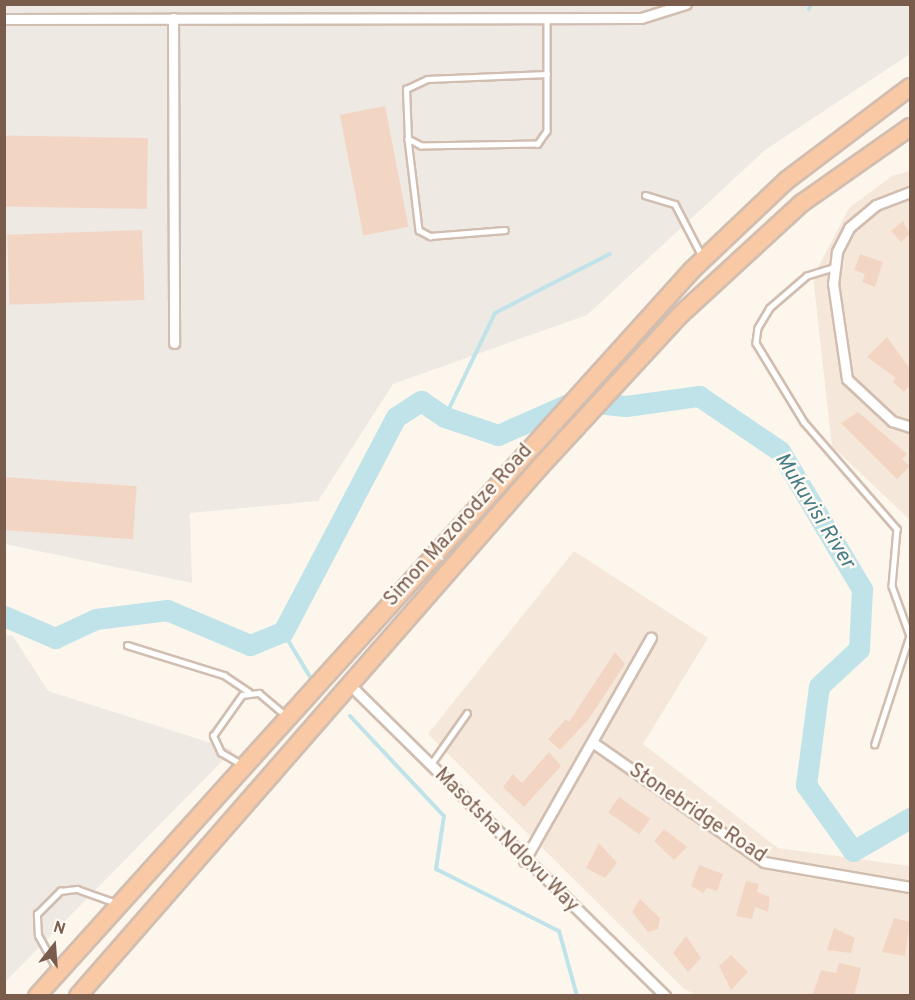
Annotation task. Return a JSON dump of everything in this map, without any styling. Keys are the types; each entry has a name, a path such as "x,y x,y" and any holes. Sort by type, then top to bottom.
{"highway":[{"name":"Simon Mazorodze Road","path":"37,996 247,768 520,457 703,258 787,180 910,87"},
{"name":"Simon Mazorodze Road","path":"78,996 538,469 711,283 757,242 847,169 910,127"}],"street":[{"path":"4,19 641,18 686,4"},
{"path":"173,18 174,343"},
{"path":"910,192 876,205 849,228 833,268 847,379 891,421 910,427"},
{"path":"524,861 596,744 651,637"},
{"name":"Masotsha Ndlovu Way","path":"350,685 524,861 666,996"},
{"name":"Stonebridge Road","path":"596,744 764,862 910,887"}],"lane":[{"path":"408,139 421,146 538,144 547,131 547,18"},
{"path":"505,230 430,236 419,230 408,139 406,89 427,78 547,74"},
{"path":"645,195 675,204 703,258"},
{"path":"833,268 807,276 770,308 758,328 756,343 804,422 897,529 892,586 910,636 875,744"},
{"path":"127,645 224,675 249,692 267,697 289,718"},
{"path":"247,768 222,753 213,736 221,720 249,692"},
{"path":"430,766 467,713"},
{"path":"59,973 38,936 37,914 60,891 76,889 122,905"}],"shaded area":[{"path":"5,5 910,5 910,54 765,150 587,315 393,384 318,501 190,513 192,583 5,544"},
{"path":"910,171 910,520 832,446 813,277 849,208 892,176"},
{"path":"574,551 708,638 643,744 778,848 910,866 910,995 699,996 684,989 428,734"},
{"path":"5,635 13,636 48,691 233,750 5,982"}],"building":[{"path":"385,106 408,227 363,236 340,115"},
{"path":"4,135 148,138 147,209 4,206"},
{"path":"903,221 910,234 901,242 891,231"},
{"path":"142,230 144,300 10,305 7,235"},
{"path":"860,254 883,262 875,287 862,282 865,274 854,270"},
{"path":"887,337 910,369 910,385 904,392 893,382 896,378 867,357"},
{"path":"858,412 907,454 902,459 910,466 897,479 841,423"},
{"path":"4,477 137,486 133,539 4,530"},
{"path":"615,652 625,664 588,720 560,750 548,739 566,719 569,722"},
{"path":"549,752 561,766 524,807 503,787 513,774 522,783"},
{"path":"619,797 650,819 639,834 608,813"},
{"path":"664,829 687,847 674,860 654,841"},
{"path":"599,843 617,863 605,878 586,868"},
{"path":"699,865 723,874 717,891 707,888 703,893 691,886"},
{"path":"746,881 759,884 757,892 770,897 768,912 755,907 752,919 736,916"},
{"path":"640,899 660,918 658,929 648,932 632,912"},
{"path":"894,918 910,922 905,956 882,952"},
{"path":"834,928 855,938 851,953 827,950"},
{"path":"686,936 701,958 688,972 673,953"},
{"path":"731,955 748,972 731,990 719,966"},
{"path":"839,963 861,968 854,996 812,996 821,970 836,973"}],"waterway":[{"path":"809,9 811,4"},
{"path":"445,417 495,313 610,254"},
{"name":"Mukuvisi River","path":"4,616 55,638 96,619 167,610 250,645 283,632 396,417 421,401 445,417 498,435 575,401 626,406 699,396 780,451 862,589 859,649 819,686 806,785 853,851 910,818"},
{"path":"283,632 310,677"},
{"path":"350,716 444,816 436,869 559,931 577,996"}]}
